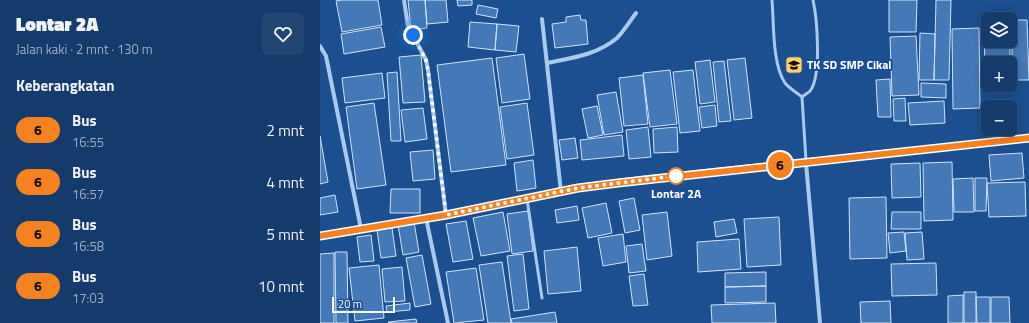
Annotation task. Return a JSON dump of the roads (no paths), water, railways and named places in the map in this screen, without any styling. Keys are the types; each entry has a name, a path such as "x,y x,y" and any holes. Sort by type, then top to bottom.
{"street":[{"path":"404,0 408,26 426,60 428,70 446,215"},
{"path":"547,63 587,54 605,46 618,37 636,13"},
{"path":"542,19 561,192"},
{"path":"320,46 326,56 361,230"},
{"path":"320,236 446,215 561,192 644,179 806,163 1029,138"},
{"path":"806,163 820,323"},
{"path":"426,218 448,323"}],"lane":[{"path":"772,0 777,63 786,84 802,97 806,163"},
{"path":"802,97 810,90 813,82 817,55 817,18 813,0"},
{"path":"527,199 542,298"}],"place":[{"name":"TK SD SMP Cikal","path":"794,65"},
{"name":"Lontar 2A","path":"676,176"}]}
